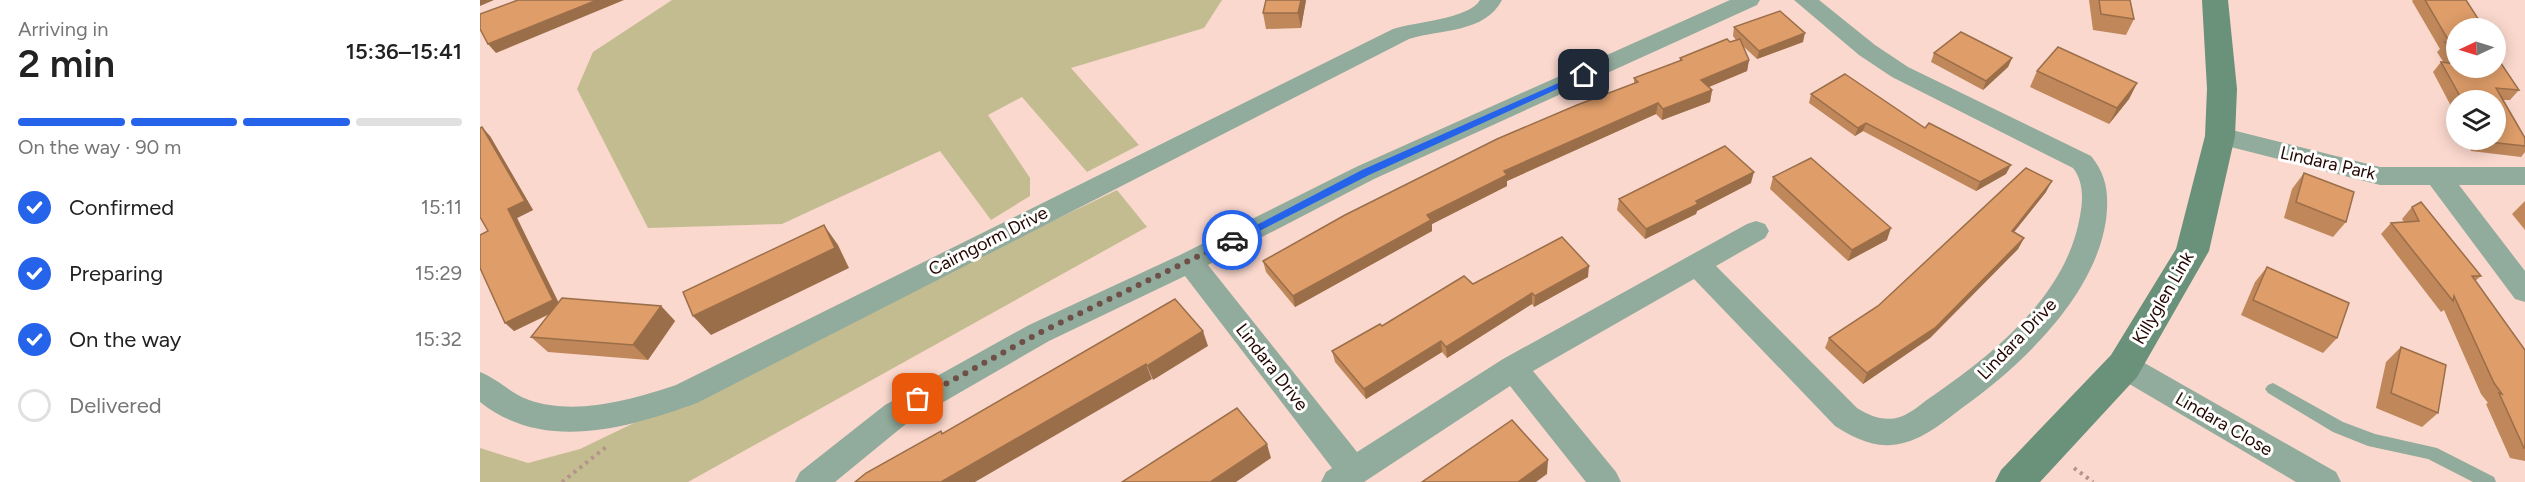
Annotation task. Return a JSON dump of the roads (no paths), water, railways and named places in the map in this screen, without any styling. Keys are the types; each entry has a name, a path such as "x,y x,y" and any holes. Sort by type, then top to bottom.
{"street":[{"path":"811,482 872,431 918,399 1039,333 1190,262 1365,173 1749,0"},
{"name":"Lindara Drive","path":"1697,264 1846,417 1868,429 1887,432 1901,430 1918,422 1967,389 1999,361 2055,301 2086,252 2094,220 2095,191 2094,178 2082,162 1900,72 1867,50 1805,0"},
{"name":"Killyglen Link","path":"2015,482 2124,366 2192,251 2220,136 2222,88 2215,0"},
{"name":"Cairngorm Drive","path":"480,385 510,407 544,417 597,417 662,403 722,378 1082,193 1401,34 1419,28 1473,18 1483,14 1490,3"},
{"name":"Lindara Park","path":"2220,136 2380,176 2525,176"},
{"path":"2438,177 2525,291"},
{"name":"Lindara Drive","path":"1190,262 1345,477 1513,368 1756,231"},
{"name":"Lindara Close","path":"2124,366 2325,482"},
{"path":"1513,368 1605,482"}],"lane":[{"path":"2273,389 2338,427 2374,441 2430,453 2488,482"}]}
